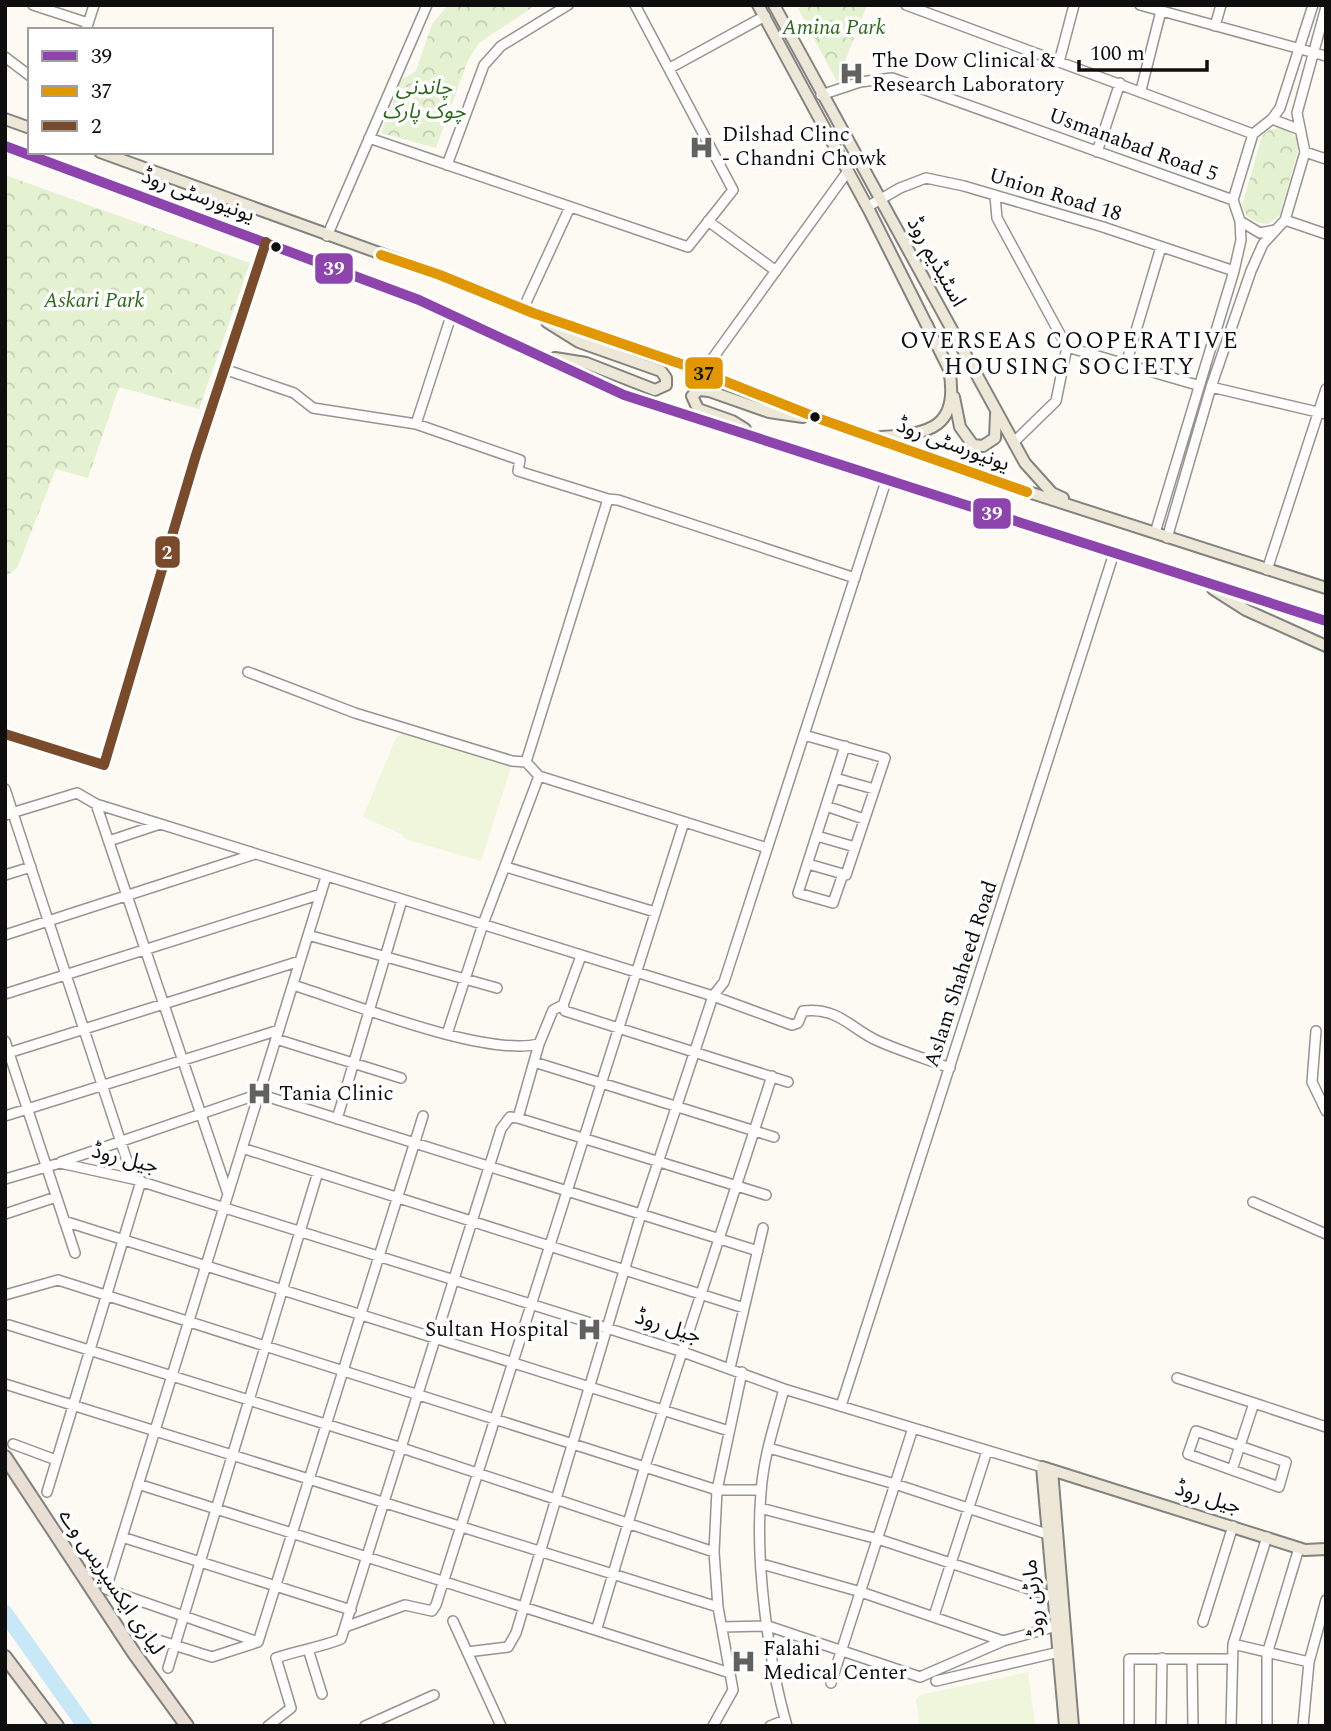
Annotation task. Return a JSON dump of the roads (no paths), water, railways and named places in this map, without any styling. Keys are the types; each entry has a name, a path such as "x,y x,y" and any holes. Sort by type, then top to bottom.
{"highway":[{"name":"لیاری ایکسپریس وے","path":"5,1457 134,1653 187,1726"},
{"path":"5,1657 57,1726"}],"main road":[{"name":"اسٹیڈیم روڈ","path":"758,5 867,207 948,369 960,427 973,445 983,446 995,438 998,426 994,405"},
{"name":"اسٹیڈیم روڈ","path":"775,6 821,95 1025,463 1052,493 1092,513"},
{"path":"5,119 28,127"},
{"name":"یونیورسٹی روڈ","path":"5,146 419,300 625,394 1325,621"},
{"name":"یونیورسٹی روڈ","path":"106,154 440,275 528,311 702,373 820,419 1167,538 1326,586"},
{"path":"528,311 579,342 661,371 666,378 666,385 655,390 586,363 535,355"},
{"path":"758,437 732,421 698,409 692,396 699,390 709,391 769,412 820,419"},
{"path":"874,438 918,435 933,429 946,417 953,393"},
{"path":"1201,581 1246,610 1326,646"},
{"name":"جیل روڈ","path":"1047,1469 1299,1548 1323,1548"},
{"name":"مارٹن روڈ","path":"1047,1469 1073,1726"},
{"name":"مارٹن روڈ","path":"1059,1599 1057,1626 1065,1726"}],"street":[{"path":"33,5 87,26 94,5"},
{"path":"327,236 427,5"},
{"path":"447,165 484,65 501,46 568,5"},
{"path":"369,138 688,247 733,190 635,5"},
{"path":"906,5 1141,90 1253,134"},
{"path":"1059,62 1074,5"},
{"path":"1140,5 1326,57"},
{"path":"1215,26 1221,5"},
{"path":"1155,533 1197,386 1234,271 1241,240 1240,221 1233,200 1253,134 1272,119 1280,108 1313,5"},
{"path":"1167,538 1210,387 1251,271 1263,244 1285,220 1305,152 1298,129 1297,113 1326,7"},
{"path":"1141,90 1161,11"},
{"path":"670,68 765,16"},
{"path":"5,57 28,74"},
{"name":"Usmanabad Road 5","path":"821,95 860,82 892,78 1233,200"},
{"path":"1097,152 1120,83"},
{"path":"1272,119 1298,129"},
{"path":"1305,152 1326,159"},
{"path":"702,373 848,171"},
{"name":"Union Road 18","path":"867,207 926,178 995,195 1234,271"},
{"path":"995,195 997,218 1067,347 1056,401 1014,442"},
{"path":"528,311 569,207"},
{"path":"1285,220 1326,234"},
{"path":"708,221 776,271"},
{"path":"1240,221 1260,233 1275,230"},
{"path":"5,734 104,765 224,369 266,242"},
{"path":"1126,363 1161,247"},
{"path":"416,424 451,316"},
{"path":"1067,347 1197,386"},
{"path":"224,369 295,393 313,408 416,424 520,460 518,471 618,500 855,578"},
{"path":"1210,387 1322,413"},
{"path":"1267,570 1322,413 1326,389"},
{"path":"467,1652 510,1646 525,1606 641,1214 713,996 724,982 887,478"},
{"path":"526,762 608,499"},
{"name":"Aslam Shaheed Road","path":"841,1406 1114,553"},
{"path":"248,673 355,713 512,761 526,762 539,776 766,848"},
{"path":"804,735 885,758 846,875 808,864"},
{"path":"843,874 833,903 798,893 845,747"},
{"path":"447,1034 483,924 539,776"},
{"path":"835,778 874,789"},
{"path":"5,789 9,814 31,867 102,1086 137,1180 47,1492"},
{"path":"9,814 77,793 96,804 713,996 792,1025 798,1023 803,1011 846,1019 874,1039 950,1068"},
{"path":"96,804 228,1194"},
{"path":"826,806 864,819"},
{"path":"345,1627 405,1605 434,1610 684,822"},
{"path":"108,841 161,824"},
{"path":"817,836 855,847"},
{"path":"5,934 255,854"},
{"path":"5,875 31,867"},
{"path":"506,867 655,912"},
{"path":"258,1642 106,1589 326,877"},
{"path":"5,994 321,894"},
{"path":"337,1119 402,900"},
{"path":"308,935 497,988"},
{"path":"581,956 563,1005 565,1011 788,1082"},
{"path":"7,1053 300,961"},
{"path":"293,985 447,1034 521,1048 539,1044"},
{"path":"517,1118 539,1044 553,1010 563,1005"},
{"path":"1316,1031 1312,1082 1326,1111"},
{"path":"5,1116 183,1060 277,1034 353,1064 401,1078"},
{"path":"5,1041 75,1253"},
{"path":"534,1062 774,1137"},
{"path":"597,1628 645,1466 772,1076"},
{"path":"60,1163 259,1094 758,1251"},
{"path":"258,1642 422,1116"},
{"path":"268,1726 291,1708 276,1658 341,1639 501,1129 510,1117 766,1195"},
{"path":"242,1148 744,1308"},
{"name":"جیل روڈ","path":"5,1179 60,1163 137,1180 683,1352 784,1389 1047,1469"},
{"path":"168,1668 318,1172"},
{"path":"5,1214 56,1198"},
{"path":"1253,1202 1326,1234"},
{"path":"64,1221 729,1431"},
{"path":"730,1368 763,1228"},
{"path":"5,1296 58,1280 717,1490 761,1490"},
{"path":"9,1325 402,1448 714,1552"},
{"path":"713,1726 733,1690 718,1607 714,1552 717,1490 742,1372"},
{"path":"1177,1378 1326,1427"},
{"path":"5,1384 718,1607"},
{"path":"770,1726 786,1723 768,1626 760,1508 769,1448 784,1389"},
{"path":"1232,1470 1254,1403"},
{"path":"831,1683 913,1428"},
{"path":"1195,1431 1241,1446 1286,1462 1279,1487 1188,1454 1195,1431"},
{"path":"13,1444 57,1460"},
{"path":"769,1448 895,1484 1053,1536"},
{"path":"934,1616 987,1451"},
{"path":"138,1484 730,1672"},
{"path":"760,1508 877,1539 1059,1599"},
{"path":"1203,1622 1233,1526"},
{"path":"122,1537 351,1610"},
{"path":"1231,1726 1233,1644 1267,1537"},
{"path":"1268,1726 1267,1654 1299,1548"},
{"path":"762,1563 861,1592 1003,1641"},
{"path":"1303,1726 1309,1662 1326,1600"},
{"path":"453,1620 501,1726"},
{"path":"722,1627 768,1626 920,1677 1003,1641 1057,1626"},
{"path":"139,1634 212,1657 258,1642"},
{"path":"1233,1644 1309,1662"},
{"path":"308,1649 322,1694"},
{"path":"936,1681 1059,1652"},
{"path":"1129,1726 1129,1658 1232,1658"},
{"path":"1161,1726 1162,1658"},
{"path":"1192,1659 1194,1726"},
{"path":"365,1726 434,1695"}],"waterway":[{"path":"5,1613 85,1726"}],"place":[{"name":"The Dow Clinical & Research Laboratory","path":"852,73"},
{"name":"Dilshad Clinc - Chandni Chowk","path":"702,147"},
{"name":"Tania Clinic","path":"259,1094"},
{"name":"Sultan Hospital","path":"589,1330"},
{"name":"Falahi Medical Center","path":"743,1661"}],"district":[{"name":"OVERSEAS COOPERATIVE HOUSING SOCIETY","path":"1070,354"}],"park label":[{"name":"Amina Park","path":"834,28"},
{"name":"چاندنی چوک پارک","path":"424,100"},
{"name":"Askari Park","path":"94,301"}]}
